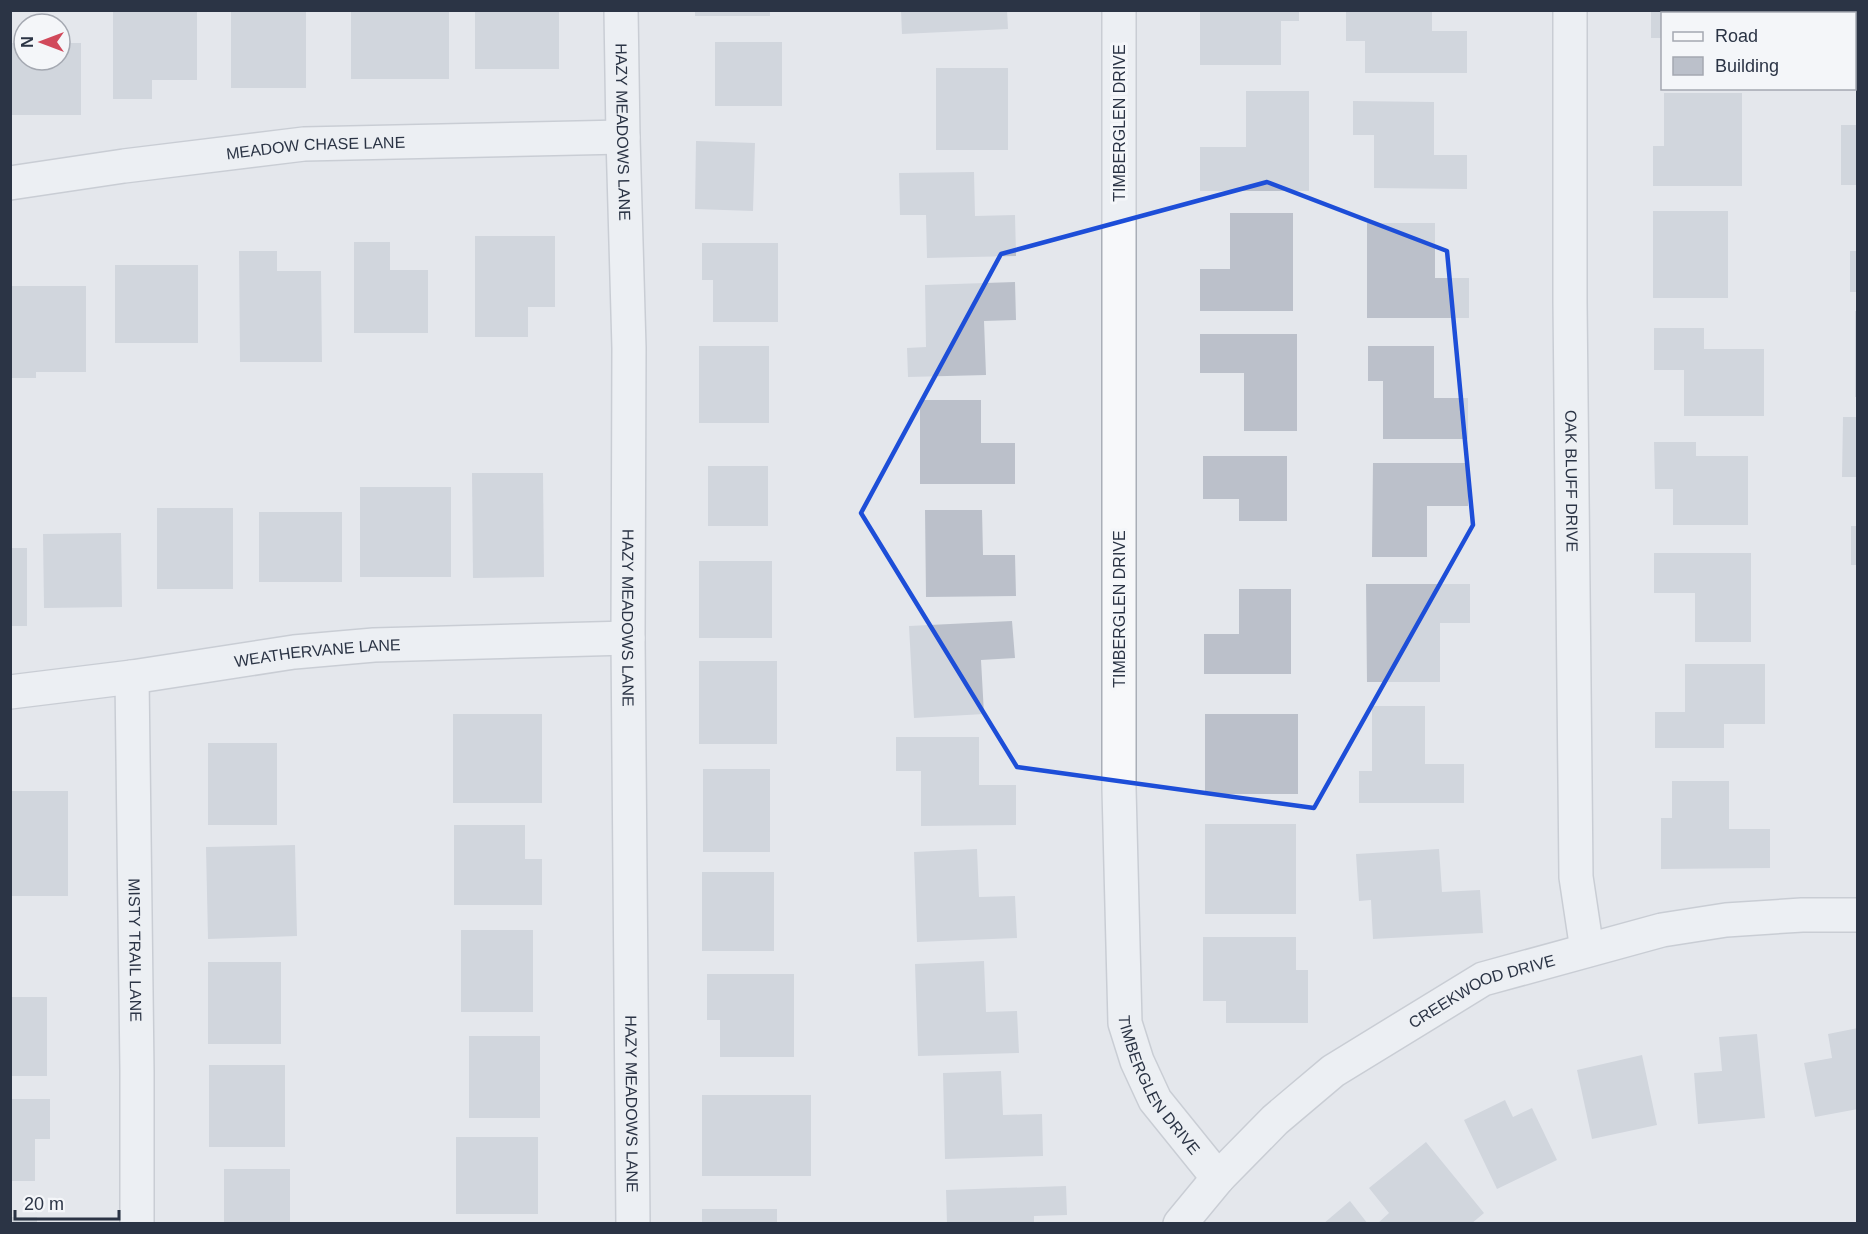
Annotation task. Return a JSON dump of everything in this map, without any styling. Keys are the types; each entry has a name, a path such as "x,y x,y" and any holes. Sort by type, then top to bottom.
{"street":[{"name":"HAZY MEADOWS LANE","path":"621,10 629,348 628,638 633,1224"},
{"name":"TIMBERGLEN DRIVE","path":"1119,10 1119,789 1125,1023 1137,1061 1155,1100 1218,1178"},
{"name":"OAK BLUFF DRIVE","path":"1570,10 1570,302 1576,877 1587,950"},
{"name":"MEADOW CHASE LANE","path":"10,183 124,166 304,144 623,137"},
{"name":"WEATHERVANE LANE","path":"10,692 132,677 294,652 374,645 628,638"},
{"name":"MISTY TRAIL LANE","path":"132,677 137,1224"},
{"name":"CREEKWOOD DRIVE","path":"1180,1224 1218,1178 1275,1120 1333,1071 1483,979 1662,930 1726,920 1802,915 1857,915"}],"highlighted area":[{"path":"1267,182 1447,251 1473,525 1314,808 1017,767 861,513 1001,254"}],"building":[{"path":"113,10 197,10 197,80 152,80 152,99 113,99"},
{"path":"231,10 306,10 306,88 231,88"},
{"path":"351,10 449,10 449,79 351,79"},
{"path":"475,10 559,10 559,69 475,69"},
{"path":"695,10 770,10 770,16 695,16"},
{"path":"901,10 1007,10 1008,29 902,34"},
{"path":"1200,10 1299,10 1299,21 1281,21 1281,65 1200,65"},
{"path":"1346,10 1432,10 1432,31 1467,31 1467,73 1365,73 1365,41 1346,41"},
{"path":"1651,10 1765,10 1765,12 1661,12 1661,38 1651,38"},
{"path":"1837,10 1858,10 1858,18 1856,18 1856,12 1837,12"},
{"path":"715,42 782,42 782,106 715,106"},
{"path":"10,43 12,43 12,72 72,72 72,43 81,43 81,115 10,115"},
{"path":"936,68 1008,68 1008,150 936,150"},
{"path":"1246,91 1309,91 1309,191 1200,191 1200,147 1246,147"},
{"path":"1664,93 1742,93 1742,186 1653,186 1653,146 1664,146"},
{"path":"1353,101 1434,102 1434,155 1467,155 1467,189 1374,188 1374,135 1353,135"},
{"path":"1841,125 1858,125 1858,185 1841,185"},
{"path":"696,141 755,143 753,211 695,209"},
{"path":"974,172 975,216 1015,215 1016,256 927,258 926,215 900,215 899,173"},
{"path":"1653,211 1728,211 1728,298 1653,298"},
{"path":"1230,213 1293,213 1293,311 1200,311 1200,269 1230,269"},
{"path":"1367,223 1435,223 1435,278 1469,278 1469,318 1367,318"},
{"path":"475,236 555,236 555,307 528,307 528,337 475,337"},
{"path":"354,242 390,242 390,270 428,270 428,333 354,333"},
{"path":"702,243 778,243 778,322 713,322 713,280 702,280"},
{"path":"239,251 277,251 277,271 321,271 322,362 240,362"},
{"path":"1850,251 1858,251 1858,292 1850,292"},
{"path":"115,265 198,265 198,343 115,343"},
{"path":"1015,282 1016,320 984,321 986,375 908,377 907,348 926,347 925,285"},
{"path":"10,286 86,286 86,372 36,372 36,378 10,378"},
{"path":"1855,311 1858,311 1858,397 1855,397"},
{"path":"1654,328 1704,328 1704,349 1764,349 1764,416 1684,416 1684,370 1654,370"},
{"path":"1200,334 1297,334 1297,431 1244,431 1244,373 1200,373"},
{"path":"699,346 769,346 769,423 699,423"},
{"path":"1368,346 1434,346 1434,398 1468,398 1468,439 1383,439 1383,381 1368,381"},
{"path":"920,400 981,400 981,443 1015,443 1015,484 920,484"},
{"path":"1843,417 1858,417 1858,477 1842,477"},
{"path":"1654,442 1696,442 1696,456 1748,456 1748,525 1673,525 1673,489 1655,489"},
{"path":"1203,456 1287,456 1287,521 1239,521 1239,499 1203,499"},
{"path":"1373,463 1468,463 1468,506 1427,506 1427,557 1372,557"},
{"path":"708,466 768,466 768,526 708,526"},
{"path":"472,473 543,473 544,577 473,578"},
{"path":"360,487 451,487 451,577 360,577"},
{"path":"157,508 233,508 233,589 157,589"},
{"path":"925,510 982,510 983,555 1015,555 1016,596 926,597"},
{"path":"259,512 342,512 342,582 259,582"},
{"path":"1851,526 1858,526 1858,565 1851,565"},
{"path":"121,533 122,607 44,608 43,534"},
{"path":"10,548 27,548 27,626 10,626"},
{"path":"1654,553 1751,553 1751,642 1695,642 1695,593 1654,593"},
{"path":"699,561 772,561 772,638 699,638"},
{"path":"1366,584 1470,584 1470,623 1440,623 1440,682 1367,682"},
{"path":"1239,589 1291,589 1291,674 1204,674 1204,634 1239,634"},
{"path":"1012,621 1015,658 981,660 984,714 914,718 909,626"},
{"path":"699,661 777,661 777,744 699,744"},
{"path":"1685,664 1765,664 1765,724 1724,724 1724,748 1655,748 1655,712 1685,712"},
{"path":"1372,706 1425,706 1425,764 1464,764 1464,803 1359,803 1359,771 1372,771"},
{"path":"453,714 542,714 542,803 453,803"},
{"path":"1205,714 1298,714 1298,794 1205,794"},
{"path":"896,737 979,737 979,785 1016,785 1016,825 921,826 921,771 896,771"},
{"path":"208,743 277,743 277,825 208,825"},
{"path":"703,769 770,769 770,852 703,852"},
{"path":"1672,781 1729,781 1729,829 1770,829 1770,868 1661,869 1661,818 1672,818"},
{"path":"10,791 68,791 68,896 10,896"},
{"path":"1205,824 1296,824 1296,914 1205,914"},
{"path":"454,825 525,825 525,859 542,859 542,905 454,905"},
{"path":"295,845 297,936 208,939 206,847"},
{"path":"977,849 979,897 1015,896 1017,938 917,942 914,852"},
{"path":"1439,849 1442,892 1480,890 1483,933 1373,939 1371,900 1359,901 1356,854"},
{"path":"702,872 774,872 774,951 702,951"},
{"path":"461,930 533,930 533,1012 461,1012"},
{"path":"1203,937 1296,937 1296,970 1308,970 1308,1023 1226,1023 1226,1001 1203,1001"},
{"path":"984,961 986,1012 1017,1011 1019,1053 918,1056 915,964"},
{"path":"208,962 281,962 281,1044 208,1044"},
{"path":"707,974 794,974 794,1057 720,1057 720,1020 707,1020"},
{"path":"10,997 47,997 47,1076 10,1076"},
{"path":"1858,1028 1858,1109 1815,1117 1804,1063 1832,1058 1828,1034"},
{"path":"1757,1034 1765,1118 1698,1124 1694,1073 1722,1071 1719,1037"},
{"path":"469,1036 540,1036 540,1118 469,1118"},
{"path":"1642,1055 1657,1125 1592,1139 1577,1070"},
{"path":"209,1065 285,1065 285,1147 209,1147"},
{"path":"1001,1071 1003,1115 1042,1114 1043,1156 945,1159 943,1073"},
{"path":"702,1095 811,1095 811,1176 702,1176"},
{"path":"10,1099 50,1099 50,1139 35,1139 35,1181 10,1181"},
{"path":"1505,1100 1513,1117 1532,1108 1557,1160 1497,1189 1464,1120"},
{"path":"456,1137 538,1137 538,1214 456,1214"},
{"path":"1426,1142 1484,1213 1471,1224 1377,1224 1389,1213 1369,1188"},
{"path":"224,1169 290,1169 290,1224 224,1224"},
{"path":"1066,1186 1067,1215 1034,1216 1034,1224 947,1224 946,1190"},
{"path":"1350,1201 1368,1224 1323,1224"},
{"path":"702,1209 777,1209 777,1224 702,1224"},
{"path":"10,1217 37,1217 37,1224 10,1224"}]}
